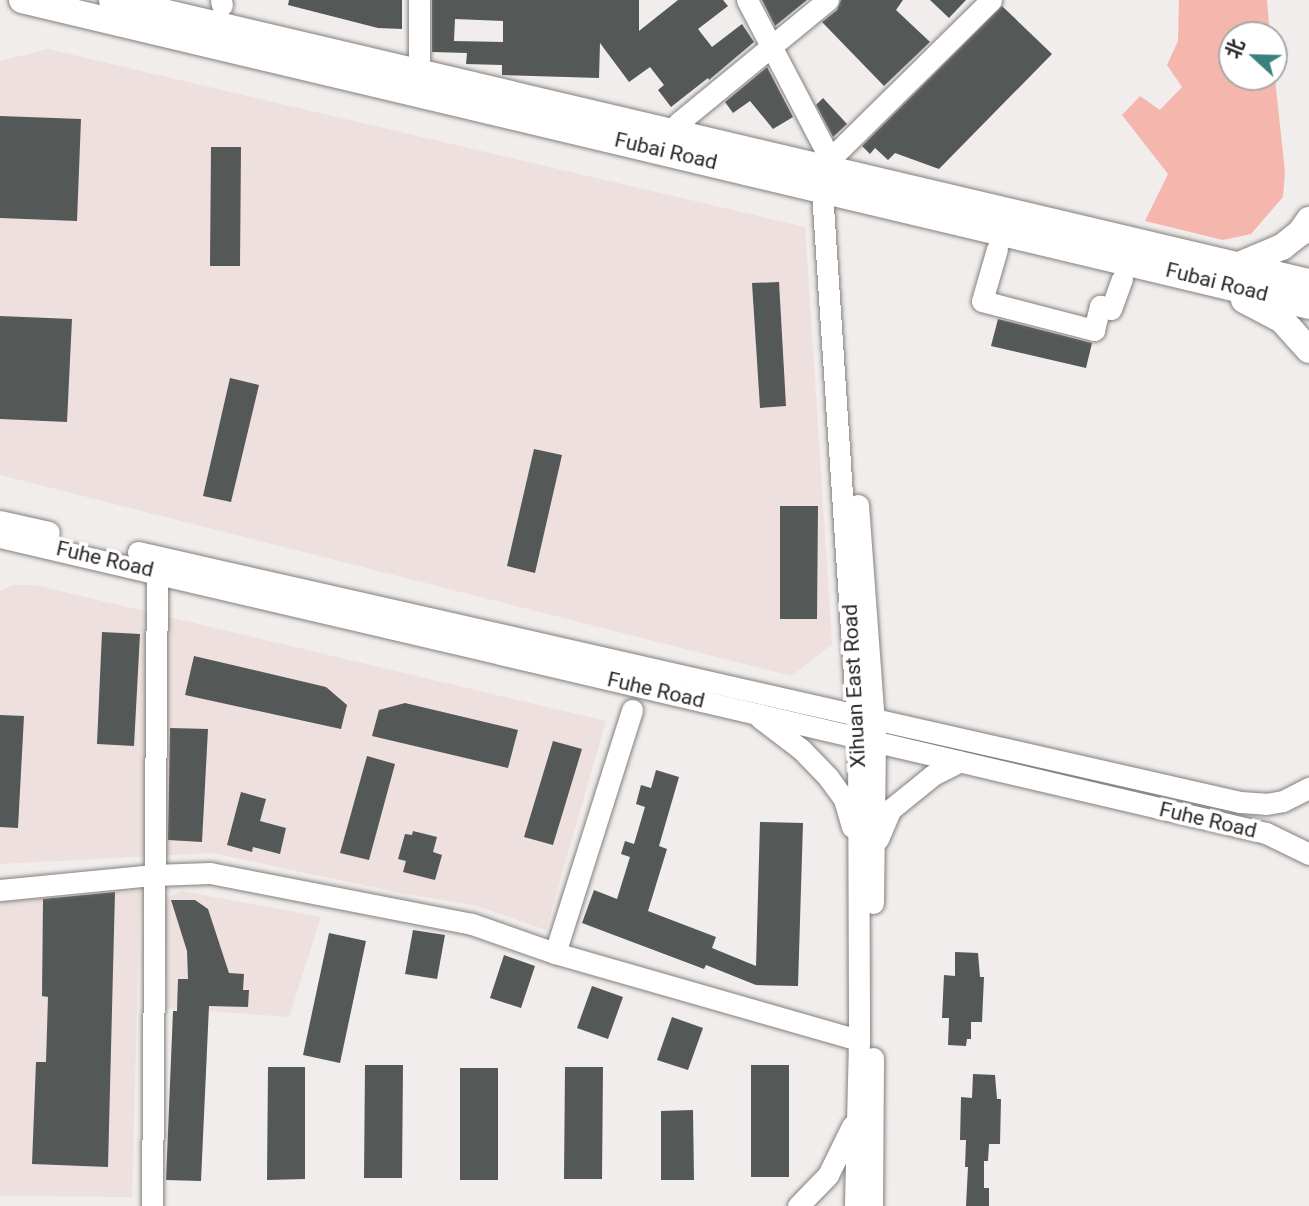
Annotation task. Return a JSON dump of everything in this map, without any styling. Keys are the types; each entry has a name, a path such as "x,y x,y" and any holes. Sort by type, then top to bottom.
{"main road":[{"name":"Fubai Road","path":"112,0 419,72 828,174 1164,270 1309,306"},
{"name":"Fubai Road","path":"0,4 26,1 828,174 1309,282"},
{"path":"1238,265 1282,247 1300,233 1309,220"},
{"path":"1164,270 1196,286 1258,305 1282,320 1309,350"}],"street":[{"path":"419,0 419,72"},
{"path":"747,0 828,174 991,0"},
{"path":"678,123 828,0"},
{"name":"Xihuan East Road","path":"828,174 866,715 873,875 872,1206"},
{"path":"997,249 982,301 1094,330 1100,306 1111,309 1122,279"},
{"path":"0,509 44,538"},
{"name":"Fuhe Road","path":"0,521 44,538 157,572 1266,833 1309,854"},
{"name":"Fuhe Road","path":"0,537 44,538 866,715 1240,803 1266,804 1283,801 1309,788"},
{"path":"0,548 44,538"},
{"path":"152,1206 157,572"},
{"path":"555,953 632,710"},
{"path":"752,713 801,749 828,777 844,799 858,848"},
{"name":"Xihuan East Road","path":"855,1206 859,1040 858,848 867,738"},
{"path":"873,875 878,837 891,809 933,775 960,761"},
{"path":"0,890 153,875 210,873 472,924 555,953 859,1040"},
{"path":"798,1206 808,1199 838,1160 857,1107"}],"shaded area":[{"path":"1179,0 1267,0 1269,21 1218,21 1218,91 1276,91 1285,172 1283,197 1251,234 1223,240 1145,221 1168,174 1122,115 1140,96 1160,110 1182,87 1167,65 1178,41"},
{"path":"48,49 805,227 832,644 792,676 0,475 0,61"},
{"path":"13,585 35,585 606,721 546,930 477,906 400,893 212,853 0,864 0,591"},
{"path":"140,891 132,1197 0,1196 0,901"},
{"path":"182,891 321,917 289,1017 167,1008 164,899"}],"building":[{"path":"289,0 402,0 402,29 378,28 288,5"},
{"path":"432,0 639,0 639,31 678,0 723,0 728,6 698,29 712,47 742,24 754,42 709,80 708,78 671,107 658,90 664,85 650,67 629,82 600,43 599,78 502,75 502,65 466,64 467,53 432,52","holes":["455,19 503,21 503,42 454,41"]},
{"path":"762,0 807,0 775,26"},
{"path":"841,0 903,0 896,10 930,42 884,86 822,22 837,10"},
{"path":"930,0 966,0 949,18"},
{"path":"1002,6 1052,54 939,169 895,153 888,160 875,148 870,154 862,146"},
{"path":"767,67 793,117 773,129 750,101 733,113 725,102"},
{"path":"823,98 847,124 833,137 816,105"},
{"path":"0,116 81,119 77,221 0,218"},
{"path":"211,147 241,147 240,266 210,266"},
{"path":"779,282 786,406 760,408 752,283"},
{"path":"0,316 72,319 67,422 0,419"},
{"path":"998,319 1092,343 1086,368 991,346"},
{"path":"230,378 259,385 231,502 203,496"},
{"path":"534,449 562,455 535,573 507,566"},
{"path":"780,506 818,506 817,619 780,619"},
{"path":"102,632 140,634 134,746 97,744"},
{"path":"194,656 326,687 347,705 341,729 185,695"},
{"path":"405,703 518,730 508,768 372,736 379,710"},
{"path":"0,715 24,716 18,828 0,827"},
{"path":"170,728 208,729 202,842 168,840"},
{"path":"553,741 582,749 553,845 524,837"},
{"path":"367,756 395,764 369,860 340,853"},
{"path":"656,770 679,777 659,846 667,849 648,911 716,937 712,948 756,966 760,822 803,823 798,986 756,985 706,965 704,969 582,923 594,890 617,899 630,857 621,854 625,841 634,844 645,807 636,804 641,785 651,788"},
{"path":"241,792 266,799 260,821 286,828 280,854 253,847 252,852 227,845"},
{"path":"413,831 437,837 433,852 442,855 435,880 403,872 406,861 398,859 405,834 412,835"},
{"path":"115,892 108,1167 32,1164 36,1062 46,1062 48,997 42,996 43,899"},
{"path":"171,900 195,900 208,909 229,973 244,974 243,990 249,990 248,1007 209,1006 201,1181 166,1180 173,1011 177,1011 178,979 188,979 187,951"},
{"path":"413,930 445,935 437,979 405,974"},
{"path":"329,933 366,941 340,1063 303,1055"},
{"path":"955,952 978,953 980,977 984,977 982,1022 971,1022 971,1039 967,1039 966,1046 948,1045 949,1018 942,1018 944,975 955,976"},
{"path":"504,955 535,966 521,1008 490,998"},
{"path":"592,986 623,997 608,1039 577,1028"},
{"path":"672,1017 703,1028 688,1070 657,1060"},
{"path":"365,1065 403,1065 402,1178 364,1178"},
{"path":"751,1065 789,1065 789,1177 751,1177"},
{"path":"268,1067 305,1067 305,1179 267,1180"},
{"path":"565,1067 603,1067 602,1179 564,1179"},
{"path":"460,1068 498,1068 498,1180 460,1180"},
{"path":"973,1074 995,1075 997,1099 1001,1099 1000,1144 989,1144 988,1161 984,1161 984,1188 989,1188 989,1206 966,1206 968,1167 965,1167 966,1140 960,1140 961,1097 972,1098"},
{"path":"693,1110 694,1180 661,1180 661,1111"}]}
